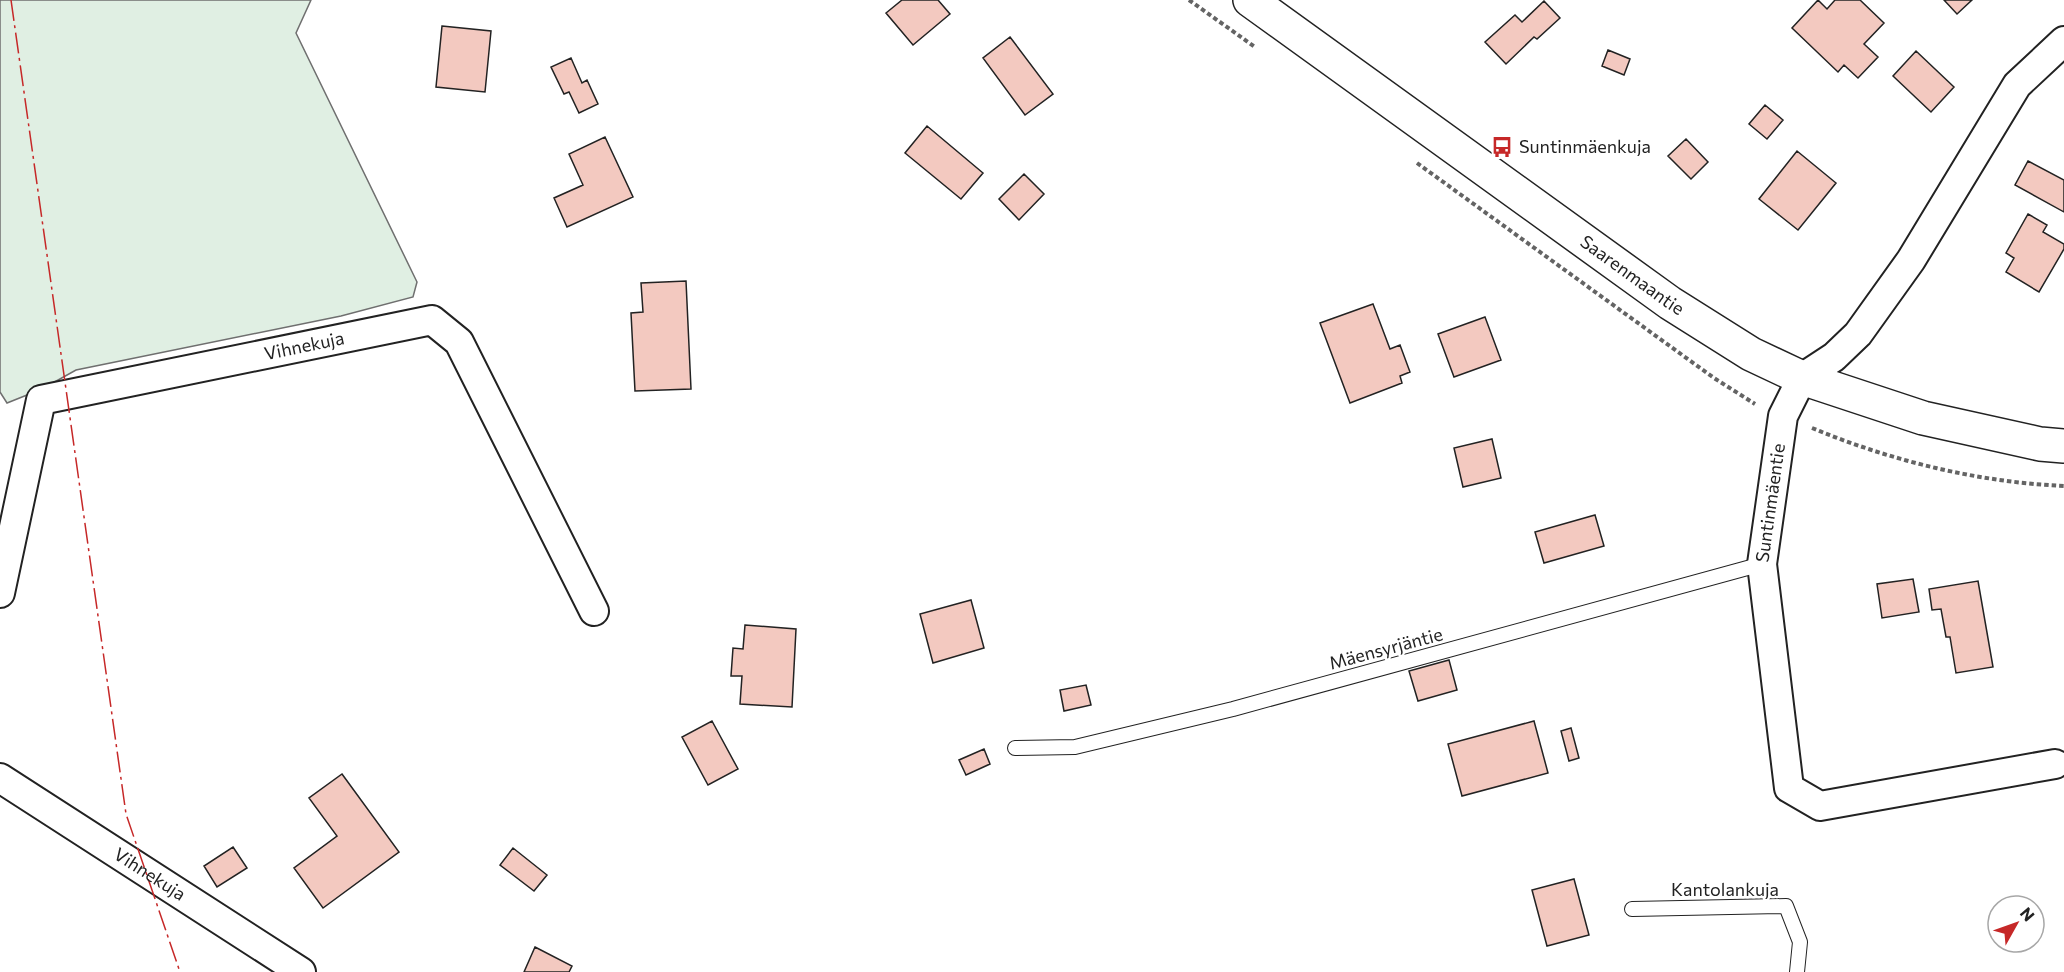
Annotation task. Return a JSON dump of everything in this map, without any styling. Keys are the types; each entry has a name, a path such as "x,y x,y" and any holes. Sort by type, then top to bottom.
{"street":[{"name":"Saarenmaantie","path":"1250,0 1670,303 1751,354 1802,378 1923,418 2040,444 2064,446"},
{"path":"1802,378 1834,357 1858,334 1911,260 2017,85 2064,41"},
{"name":"Vihnekuja","path":"0,593 41,400 432,320 459,342 594,611"},
{"name":"Suntinmäentie","path":"1802,378 1783,416 1762,564 1789,788 1820,806 2055,764"},
{"name":"Vihnekuja","path":"0,778 301,972"}],"lane":[{"name":"Mäensyrjäntie","path":"1015,748 1075,747 1233,709 1762,564"},
{"name":"Kantolankuja","path":"1632,909 1786,906 1800,942 1797,972"}],"green space":[{"path":"0,0 311,0 296,33 417,282 413,297 341,316 76,370 42,389 7,403 0,392"}],"building":[{"path":"902,0 938,0 950,14 913,45 886,13"},
{"path":"1818,0 1827,9 1835,0 1860,0 1884,23 1864,44 1878,57 1858,78 1844,65 1838,72 1792,28"},
{"path":"1944,0 1972,0 1957,14"},
{"path":"1544,1 1560,18 1537,39 1534,37 1506,64 1485,42 1515,15 1522,22"},
{"path":"442,26 491,31 485,92 436,87"},
{"path":"1010,37 1053,94 1025,115 983,58"},
{"path":"1608,50 1630,59 1624,75 1602,66"},
{"path":"1916,51 1954,87 1931,112 1893,76"},
{"path":"571,58 582,83 587,80 598,104 579,113 569,92 564,94 551,67"},
{"path":"1765,105 1783,120 1767,139 1749,124"},
{"path":"927,126 983,173 961,199 905,153"},
{"path":"605,137 633,197 567,227 554,198 583,185 569,154"},
{"path":"1686,139 1708,162 1691,179 1668,156"},
{"path":"1797,151 1836,183 1798,230 1759,199"},
{"path":"2028,161 2064,180 2064,212 2015,185"},
{"path":"1024,174 1044,194 1019,220 999,199"},
{"path":"2028,214 2047,225 2043,232 2064,244 2064,249 2039,292 2006,272 2014,258 2006,253"},
{"path":"686,281 691,389 635,391 631,313 643,312 641,283"},
{"path":"1373,304 1390,349 1400,345 1410,372 1400,376 1402,383 1350,403 1320,323"},
{"path":"1485,317 1501,360 1454,377 1438,334"},
{"path":"1492,439 1501,478 1463,487 1454,448"},
{"path":"1595,515 1604,546 1544,563 1535,532"},
{"path":"1913,579 1919,612 1882,618 1877,584"},
{"path":"1978,581 1993,667 1956,673 1950,637 1946,637 1941,609 1932,610 1929,589"},
{"path":"971,600 984,648 933,663 920,614"},
{"path":"745,625 796,629 792,707 740,704 742,676 731,676 733,648 743,649"},
{"path":"1449,660 1457,690 1418,701 1409,671"},
{"path":"1086,685 1091,705 1064,711 1060,690"},
{"path":"712,721 738,769 708,785 682,737"},
{"path":"1534,721 1548,773 1462,796 1448,744"},
{"path":"1571,728 1579,758 1569,761 1561,731"},
{"path":"984,749 990,764 966,775 959,760"},
{"path":"342,774 399,852 323,908 294,868 337,836 309,798"},
{"path":"233,847 247,868 217,887 204,866"},
{"path":"513,848 547,875 534,891 500,865"},
{"path":"1574,879 1589,935 1547,946 1532,890"},
{"path":"535,947 572,966 569,972 524,972"}],"power":[{"path":"11,0 126,814 180,972"}],"place":[{"name":"Suntinmäenkuja","path":"1502,147"}]}
